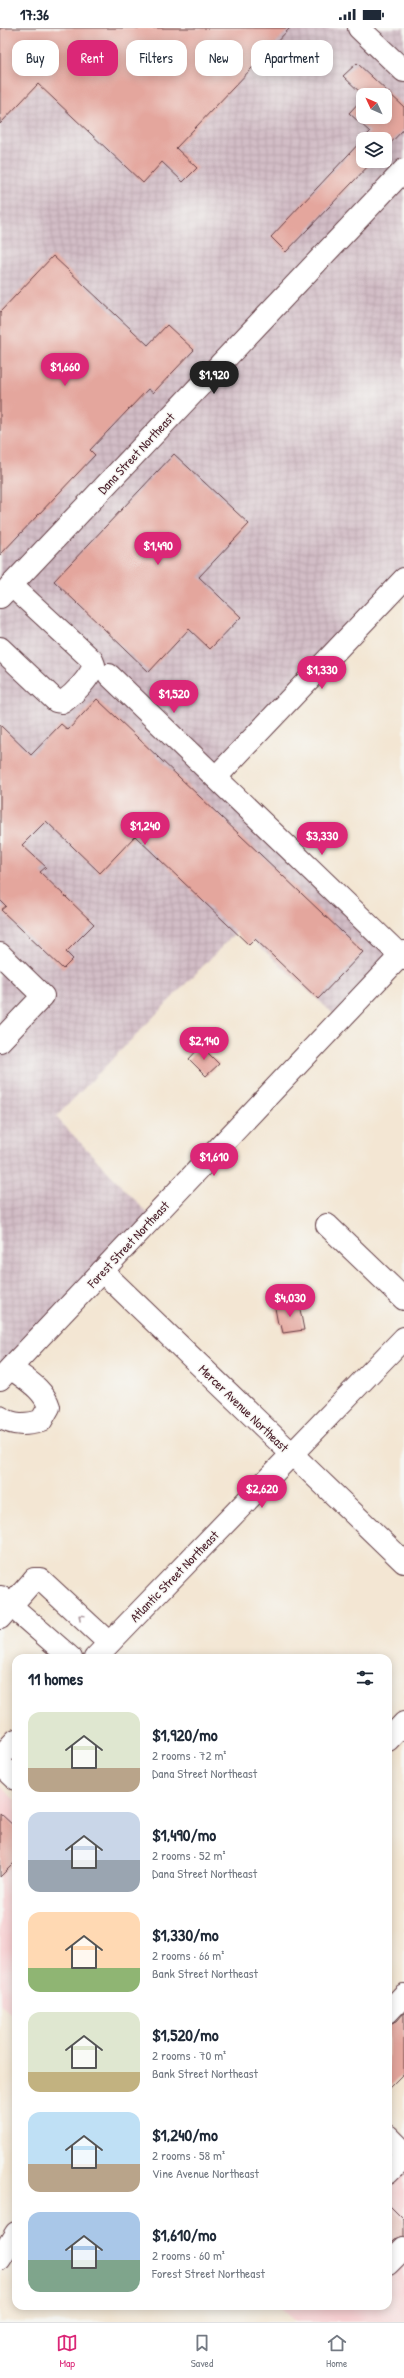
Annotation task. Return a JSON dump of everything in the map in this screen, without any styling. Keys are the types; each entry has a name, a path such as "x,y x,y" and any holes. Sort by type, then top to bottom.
{"street":[{"path":"359,28 404,71"},
{"name":"Dana Street Northeast","path":"6,591 404,170"},
{"path":"216,776 404,579"},
{"path":"0,648 56,701 63,702 68,698 92,671 94,665 92,660 6,591"},
{"path":"109,675 403,956"},
{"path":"0,954 43,996 0,1041"},
{"name":"Forest Street Northeast","path":"6,1374 102,1271 403,956"},
{"path":"327,1225 404,1299"},
{"name":"Mercer Avenue Northeast","path":"102,1271 404,1562"},
{"name":"Atlantic Street Northeast","path":"102,1651 292,1454 395,1357 404,1338"},
{"path":"0,1417 8,1422 26,1425 41,1421 49,1407 47,1398 39,1390 6,1374"},
{"path":"65,1654 4,1607 34,1579 40,1579 102,1651"},
{"path":"392,1736 404,1723"},
{"path":"0,1757 12,1744"},
{"path":"0,1764 12,1775"},
{"path":"392,2008 404,1995"},
{"path":"392,2166 401,2149"},
{"path":"0,2259 12,2240"},
{"path":"392,2260 404,2248"}],"shaded area":[{"path":"0,28 404,28 404,579 216,777 400,956 340,1020 240,928 56,1117 152,1218 0,1379"},
{"path":"0,1786 12,1797 12,2014 0,2004"},
{"path":"392,2163 404,2175 404,2322 296,2322 283,2310 392,2310"}],"building":[{"path":"0,28 290,28 279,40 251,40 251,69 176,148 197,168 183,182 162,162 143,183 38,84 0,124"},
{"path":"357,63 384,88 356,88 343,76"},
{"path":"392,96 404,107 404,129 392,142 392,132 370,132 361,124 392,124"},
{"path":"356,106 356,119 349,113"},
{"path":"356,146 356,168 366,168 286,252 271,237"},
{"path":"53,256 148,345 167,325 194,350 153,393 148,389 90,450 95,455 0,555 0,312"},
{"path":"174,454 249,524 199,577 241,617 210,649 189,629 149,672 54,581"},
{"path":"97,699 363,952 318,999 255,939 249,945 135,836 100,873 46,821 22,845 46,867 40,872 94,924 66,952 73,959 63,969 1,910 6,906 0,900 0,725 31,755 61,724 68,730"},
{"path":"201,1046 219,1064 206,1076 189,1059"},
{"path":"299,1304 304,1330 283,1333 281,1325 278,1324 275,1308"},
{"path":"0,1813 12,1824 12,1865 0,1877"},
{"path":"404,2013 404,2073 392,2085 392,2023 397,2021"},
{"path":"392,2208 404,2220 404,2236 395,2239 392,2242"}]}
